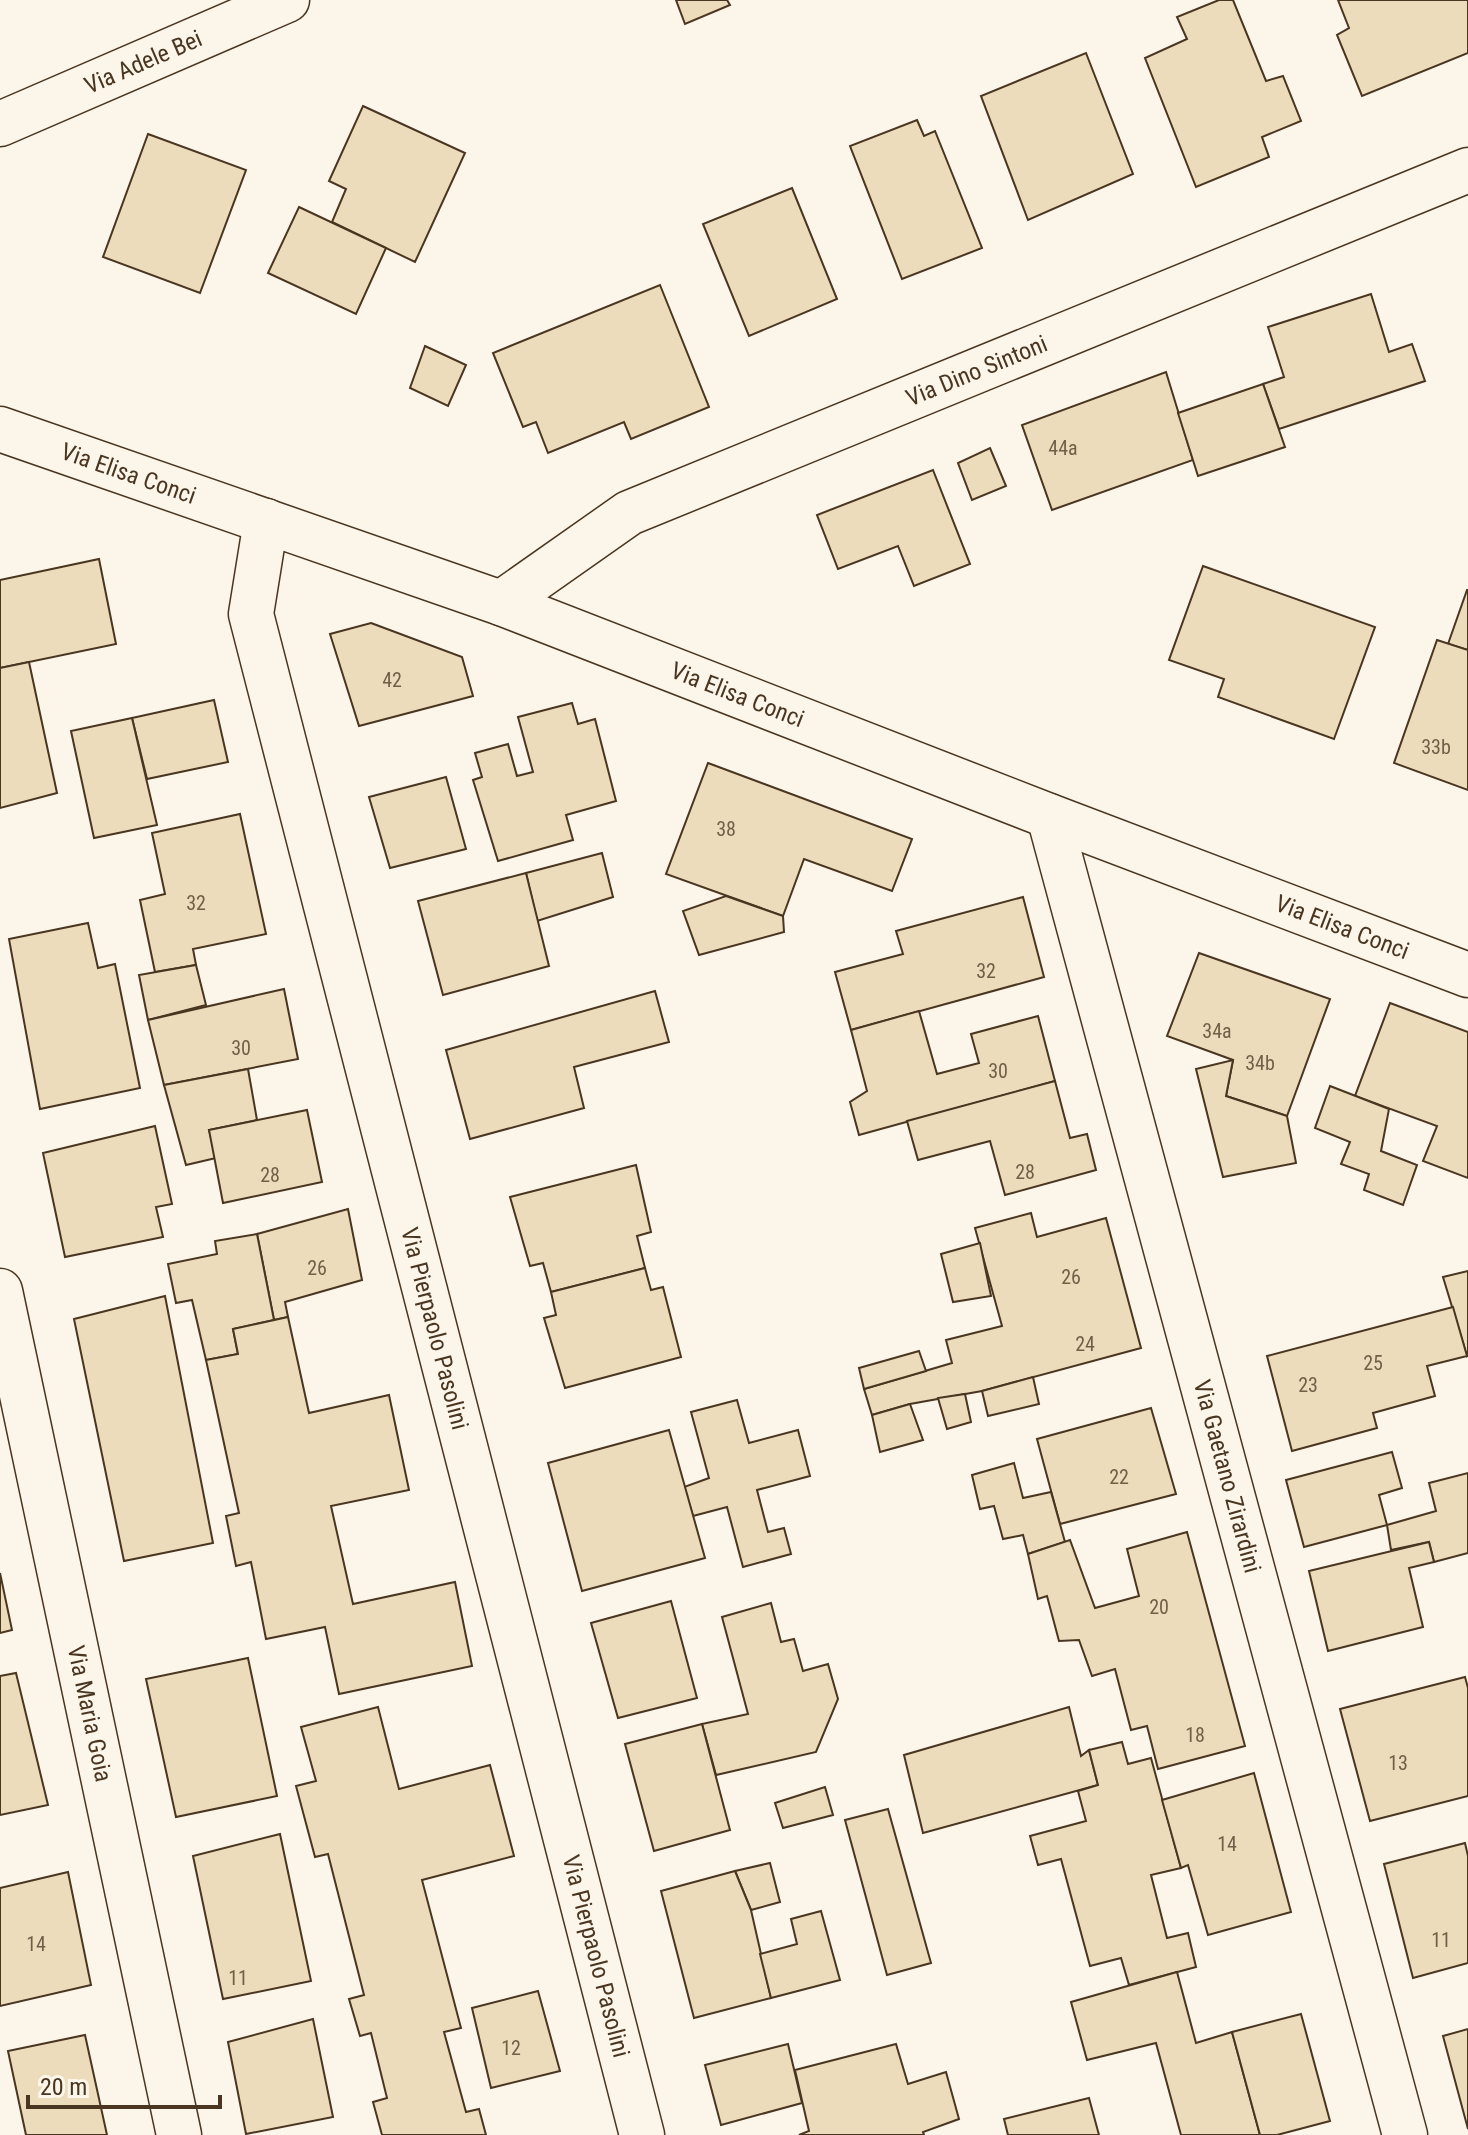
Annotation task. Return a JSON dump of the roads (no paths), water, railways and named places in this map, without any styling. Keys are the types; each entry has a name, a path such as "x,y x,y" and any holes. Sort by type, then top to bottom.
{"street":[{"name":"Via Adele Bei","path":"0,124 287,0"},
{"name":"Via Dino Sintoni","path":"501,603 629,513 1468,170"},
{"name":"Via Elisa Conci","path":"0,429 501,603 1468,975"},
{"name":"Via Pierpaolo Pasolini","path":"266,521 251,614 642,2135"},
{"name":"Via Gaetano Zirardini","path":"1049,816 1405,2135"},
{"name":"Via Maria Goia","path":"0,1291 179,2135"}]}
